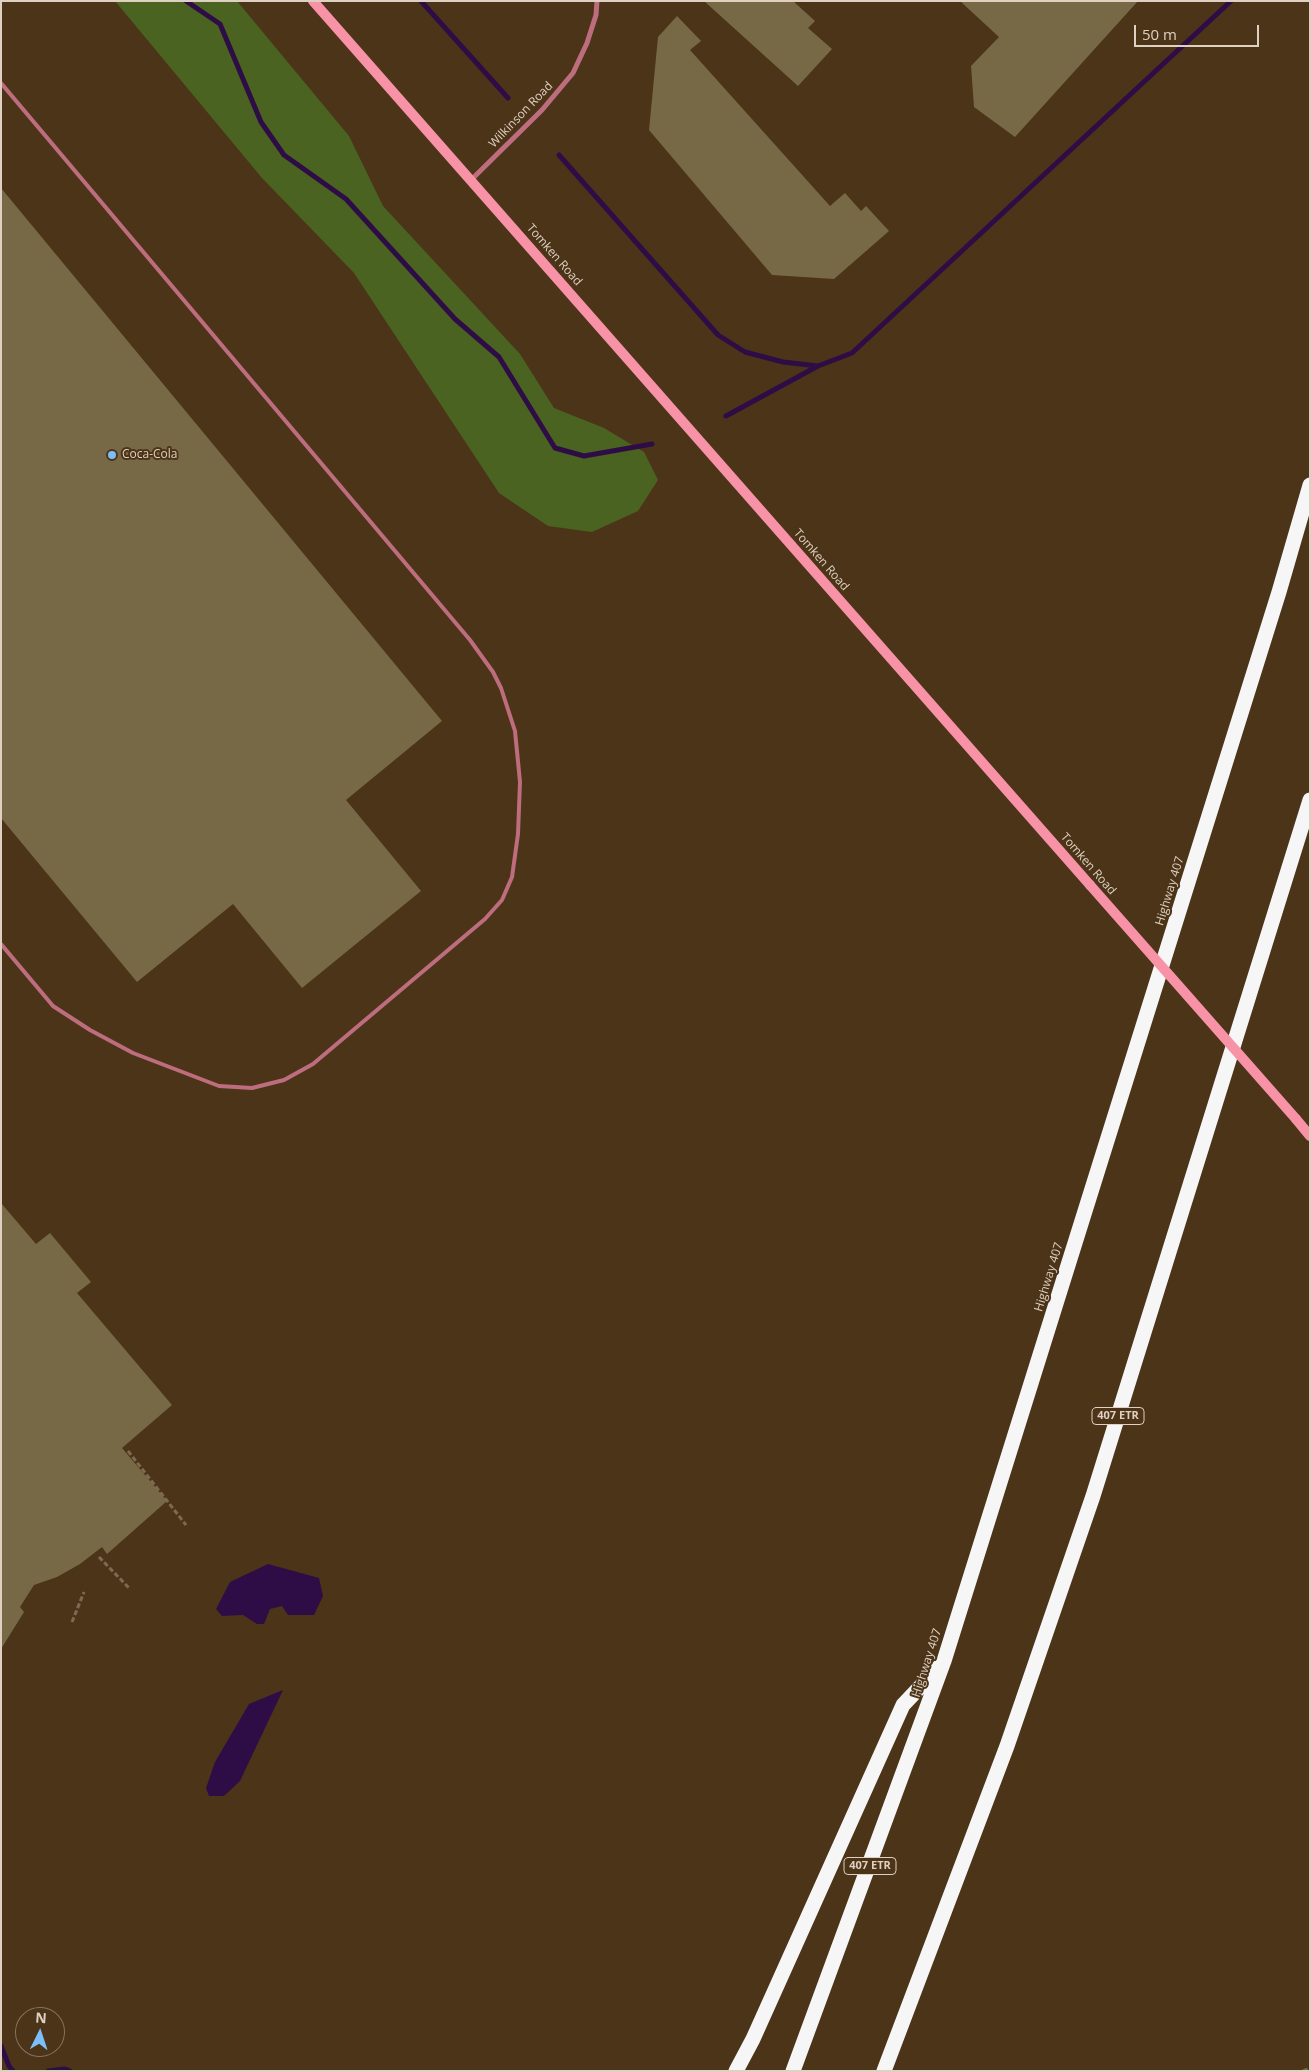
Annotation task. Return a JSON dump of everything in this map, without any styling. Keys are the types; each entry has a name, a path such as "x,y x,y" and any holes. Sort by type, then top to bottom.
{"highway":[{"name":"Highway 407","path":"794,2071 944,1661 1274,609 1310,485"},
{"name":"407 ETR","path":"884,2071 1007,1746 1093,1496 1310,800"},
{"path":"736,2071 753,2039 903,1705 944,1661"}],"main road":[{"name":"Tomken Road","path":"313,1 1310,1136"}],"street":[{"name":"Wilkinson Road","path":"471,180 542,110 573,73 587,43 596,15 597,1"}],"lane":[{"path":"1,84 470,640 493,672 501,688 515,731 520,782 518,834 512,876 502,900 486,919 312,1064 284,1080 252,1088 219,1086 133,1053 90,1030 53,1006 1,944"}],"path":[{"path":"128,1451 186,1525"},
{"path":"99,1557 130,1589"},
{"path":"72,1622 84,1592"},
{"path":"1303,2071 1310,2068"}],"green space":[{"path":"115,1 237,1 349,136 383,206 520,354 554,408 604,428 644,452 658,480 638,511 592,532 548,526 499,493 354,273 262,178"}],"shaded area":[{"path":"268,1564 319,1578 323,1596 314,1615 288,1615 282,1606 270,1609 264,1624 257,1624 243,1615 222,1616 216,1609 230,1582"},
{"path":"283,1690 240,1781 224,1796 209,1796 206,1788 215,1762 249,1704"}],"building":[{"path":"704,1 793,1 815,21 808,28 832,49 798,86"},
{"path":"960,1 1138,1 1015,137 974,107 971,66 999,37"},
{"path":"677,16 701,41 690,50 830,206 845,193 861,211 866,206 889,231 834,279 772,275 649,130 658,37"},
{"name":"Coca-Cola","path":"1,188 442,721 346,800 421,891 302,988 233,904 137,982 1,818"},
{"path":"1,1203 36,1244 50,1233 91,1282 77,1293 172,1405 122,1448 167,1501 107,1554 102,1547 80,1564 57,1577 34,1585 20,1607 24,1612 1,1649"}],"waterway":[{"path":"186,1 220,24 261,122 284,155 346,199 455,319 499,357 555,448 584,456 652,444"},
{"path":"421,1 508,98"},
{"path":"726,416 818,366 852,353 1231,1"},
{"path":"559,155 718,335 745,352 783,362 818,366"},
{"path":"1,2046 13,2071"},
{"path":"48,2071 65,2069 70,2071"}],"place":[{"name":"Coca-Cola","path":"112,455"}]}
